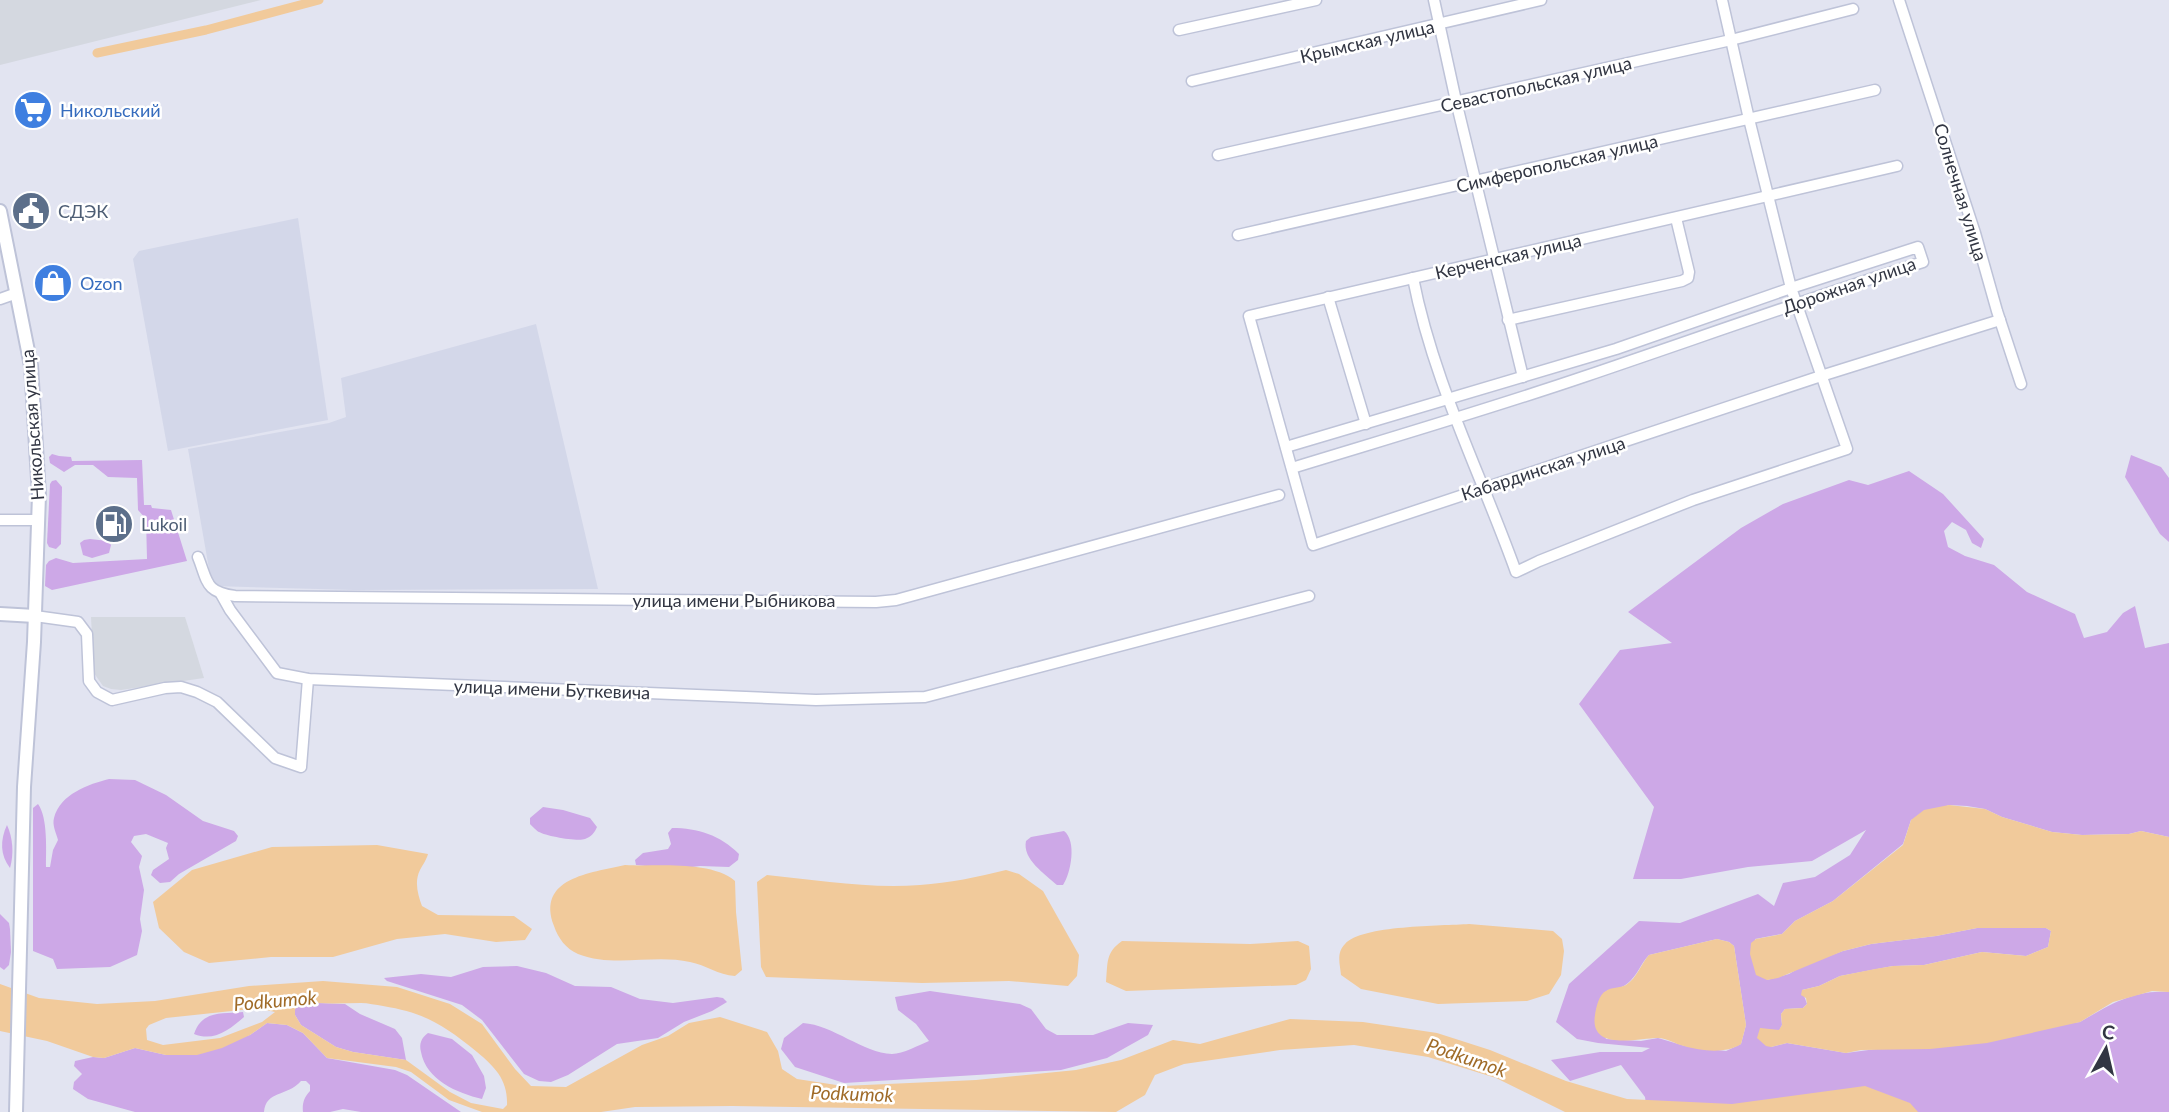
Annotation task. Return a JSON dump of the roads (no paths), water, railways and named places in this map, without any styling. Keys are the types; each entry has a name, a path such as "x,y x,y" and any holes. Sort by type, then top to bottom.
{"street":[{"path":"1179,30 1316,0"},
{"path":"1434,0 1523,377"},
{"name":"Крымская улица","path":"1192,81 1541,0"},
{"path":"1413,278 1420,318 1447,399 1516,572 1693,500 1847,449 1791,288 1723,0"},
{"name":"Солнечная улица","path":"1899,0 2021,384"},
{"name":"Севастопольская улица","path":"1218,155 1731,40 1853,9"},
{"name":"Симферопольская улица","path":"1238,235 1875,90"},
{"name":"Керченская улица","path":"1249,316 1897,166"},
{"name":"Никольская улица","path":"0,211 30,366 38,463 34,642 24,787 16,1108"},
{"path":"1508,320 1688,278 1689,272 1676,218"},
{"name":"Дорожная улица","path":"1286,447 1616,349 1919,247 1923,262 1455,419 1292,468"},
{"path":"0,299 18,293"},
{"path":"1328,297 1366,424"},
{"name":"Кабардинская улица","path":"1249,316 1313,545 1821,376 2000,320"},
{"name":"улица имени Рыбникова","path":"221,594 876,602 896,600 1279,495"},
{"path":"0,520 38,520"},
{"path":"198,557 210,588 221,594"},
{"name":"улица имени Буткевича","path":"221,594 277,673 308,680 816,700 925,698 1309,596"},
{"path":"0,614 78,622 87,634 89,681 97,692 112,700 165,688 181,687 197,692 217,702 275,758 300,767 308,680"}],"water":[{"path":"1949,805 1985,809 2052,832 2082,835 2129,834 2141,831 2169,837 2169,992 2152,991 2113,1002 2080,1022 1987,1043 1846,1053 1787,1043 1766,1046 1757,1038 1760,1028 1779,1030 1782,1025 1781,1014 1785,1009 1803,1008 1807,1004 1806,998 1801,995 1802,990 1819,986 1840,976 1893,966 1924,965 1982,952 2026,956 2048,947 2051,931 2046,928 1977,928 1871,944 1843,951 1778,978 1767,980 1756,975 1750,954 1751,943 1756,939 1782,934 1795,921 1833,901 1903,845 1911,820 1924,810"},
{"path":"377,845 428,854 418,875 417,888 422,906 438,915 514,916 532,929 525,940 496,942 445,934 397,939 333,957 271,957 209,963 184,952 159,928 153,902 192,870 272,847"},
{"path":"625,865 697,867 724,874 735,881 742,970 735,976 696,963 676,960 605,960 578,954 566,946 554,926 550,910 553,897 559,888 582,875"},
{"path":"1006,870 1019,874 1043,891 1079,955 1077,976 1068,986 1009,981 922,983 766,977 761,967 757,882 767,875 901,886 953,881"},
{"path":"1469,924 1553,931 1562,939 1564,951 1561,975 1549,994 1527,1001 1438,1004 1361,989 1341,975 1340,951 1354,938 1384,930"},
{"path":"1717,939 1734,946 1746,1025 1741,1044 1728,1049 1706,1050 1661,1038 1617,1040 1607,1039 1600,1034 1595,1027 1595,1015 1601,995 1630,982 1649,955"},
{"path":"1122,941 1250,944 1298,941 1309,946 1311,969 1306,980 1296,985 1126,991 1106,982 1110,954"},
{"name":"Podkumok","path":"323,981 397,987 450,1004 482,1024 531,1086 566,1087 642,1045 668,1036 689,1023 720,1017 767,1032 778,1051 782,1069 797,1079 843,1086 976,1080 1076,1070 1121,1060 1173,1040 1200,1044 1290,1019 1363,1022 1437,1033 1490,1050 1566,1081 1627,1099 1732,1104 1865,1086 1910,1103 1918,1112 1565,1112 1496,1078 1428,1057 1354,1045 1280,1050 1184,1064 1155,1075 1145,1095 1116,1112 732,1106 635,1107 601,1112 482,1112 449,1100 411,1072 396,1067 327,1058 303,1033 287,1025 267,1023 250,1035 222,1048 197,1055 166,1055 135,1048 104,1058 93,1057 47,1041 0,1031 0,984 39,998 97,1004 155,1001 249,986","holes":["372,1004 411,1012 433,1021 465,1043 495,1069 503,1081 507,1105 503,1109 471,1103 450,1092 406,1060 336,1047 301,1025 295,1015 295,1009 300,1005","241,1010 275,1012 262,1022 220,1038 163,1045 147,1040 146,1029 149,1025 166,1018"]}],"waterway":[{"path":"97,53 206,30 319,0"}],"place":[{"name":"Никольский","path":"33,110"},
{"name":"СДЭК","path":"31,211"},
{"name":"Ozon","path":"53,283"},
{"name":"Lukoil","path":"114,524"}]}
